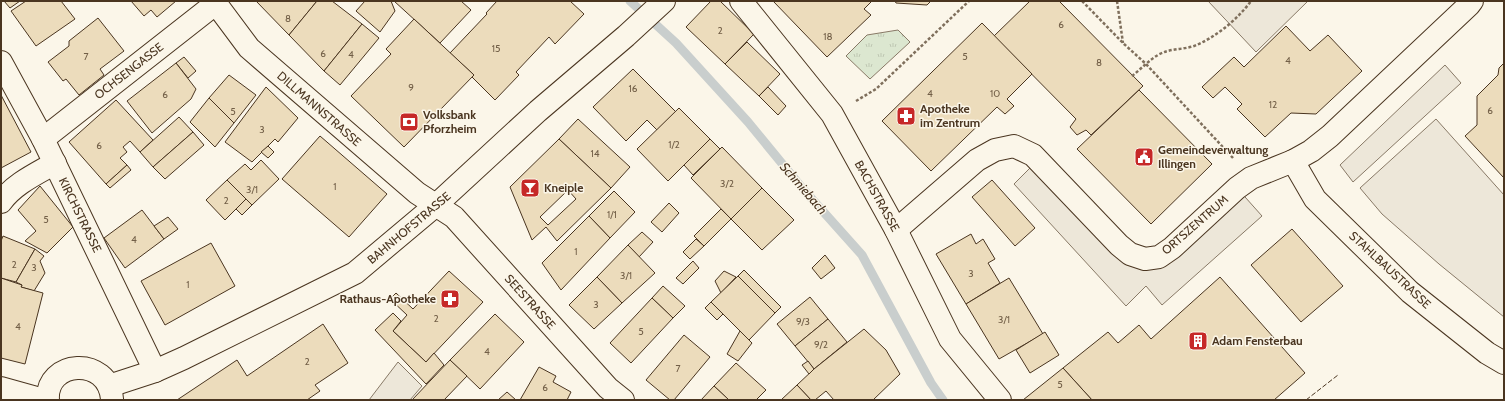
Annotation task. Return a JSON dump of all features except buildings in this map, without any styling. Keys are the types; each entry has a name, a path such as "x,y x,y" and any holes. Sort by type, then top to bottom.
{"street":[{"name":"BAHNHOFSTRASSE","path":"110,393 355,273 436,205 538,111 626,36 664,1"},
{"name":"BACHSTRASSE","path":"741,1 832,114 896,230 950,339 1000,400"},
{"name":"ORTSZENTRUM","path":"896,230 977,160 995,150 1014,146 1033,155 1119,245 1130,254 1145,259 1159,256 1172,248 1237,188 1251,178 1292,161 1311,151 1330,136 1469,6 1472,1"},
{"name":"OCHSENGASSE","path":"43,139 215,2"},
{"name":"DILLMANNSTRASSE","path":"215,2 249,48 417,193 436,205"},
{"name":"KIRCHSTRASSE","path":"1,62 55,163 155,371"},
{"name":"STAHLBAUSTRASSE","path":"1292,161 1315,199 1410,292 1504,363"},
{"path":"1,202 15,187 55,163"},
{"name":"SEESTRASSE","path":"436,205 454,217 610,396"},
{"path":"48,400 52,384 60,374 71,368 83,367 96,371 105,379 110,393"},
{"path":"1,388 44,400"}],"path":[{"path":"832,114 876,89 969,1"},
{"path":"1082,1 1146,64 1251,178"},
{"path":"1117,1 1124,44"},
{"path":"1132,76 1158,55 1171,49 1193,46 1217,35 1246,8 1251,1"}],"green space":[{"path":"898,30 910,42 870,79 846,56 867,35"}],"shaded area":[{"path":"1208,1 1308,1 1256,52"},
{"path":"1445,65 1461,83 1353,182 1340,165"},
{"path":"1436,119 1504,195 1504,317 1439,264 1382,214 1360,188"},
{"path":"1038,160 1145,259 1237,188 1262,216 1162,305 1146,286 1126,306 1014,184"},
{"path":"398,362 422,386 410,400 369,400"}],"waterway":[{"name":"Schmiebach","path":"630,1 676,43 748,122 803,189 862,255 931,383 943,400"}],"fence":[{"path":"1306,400 1338,375"}],"place":[{"name":"Apotheke im Zentrum","path":"906,116"},
{"name":"Volksbank Pforzheim","path":"409,122"},
{"name":"Gemeindeverwaltung Illingen","path":"1144,157"},
{"name":"Kneiple","path":"530,188"},
{"name":"Rathaus-Apotheke","path":"450,299"},
{"name":"Adam Fensterbau","path":"1198,341"}]}
